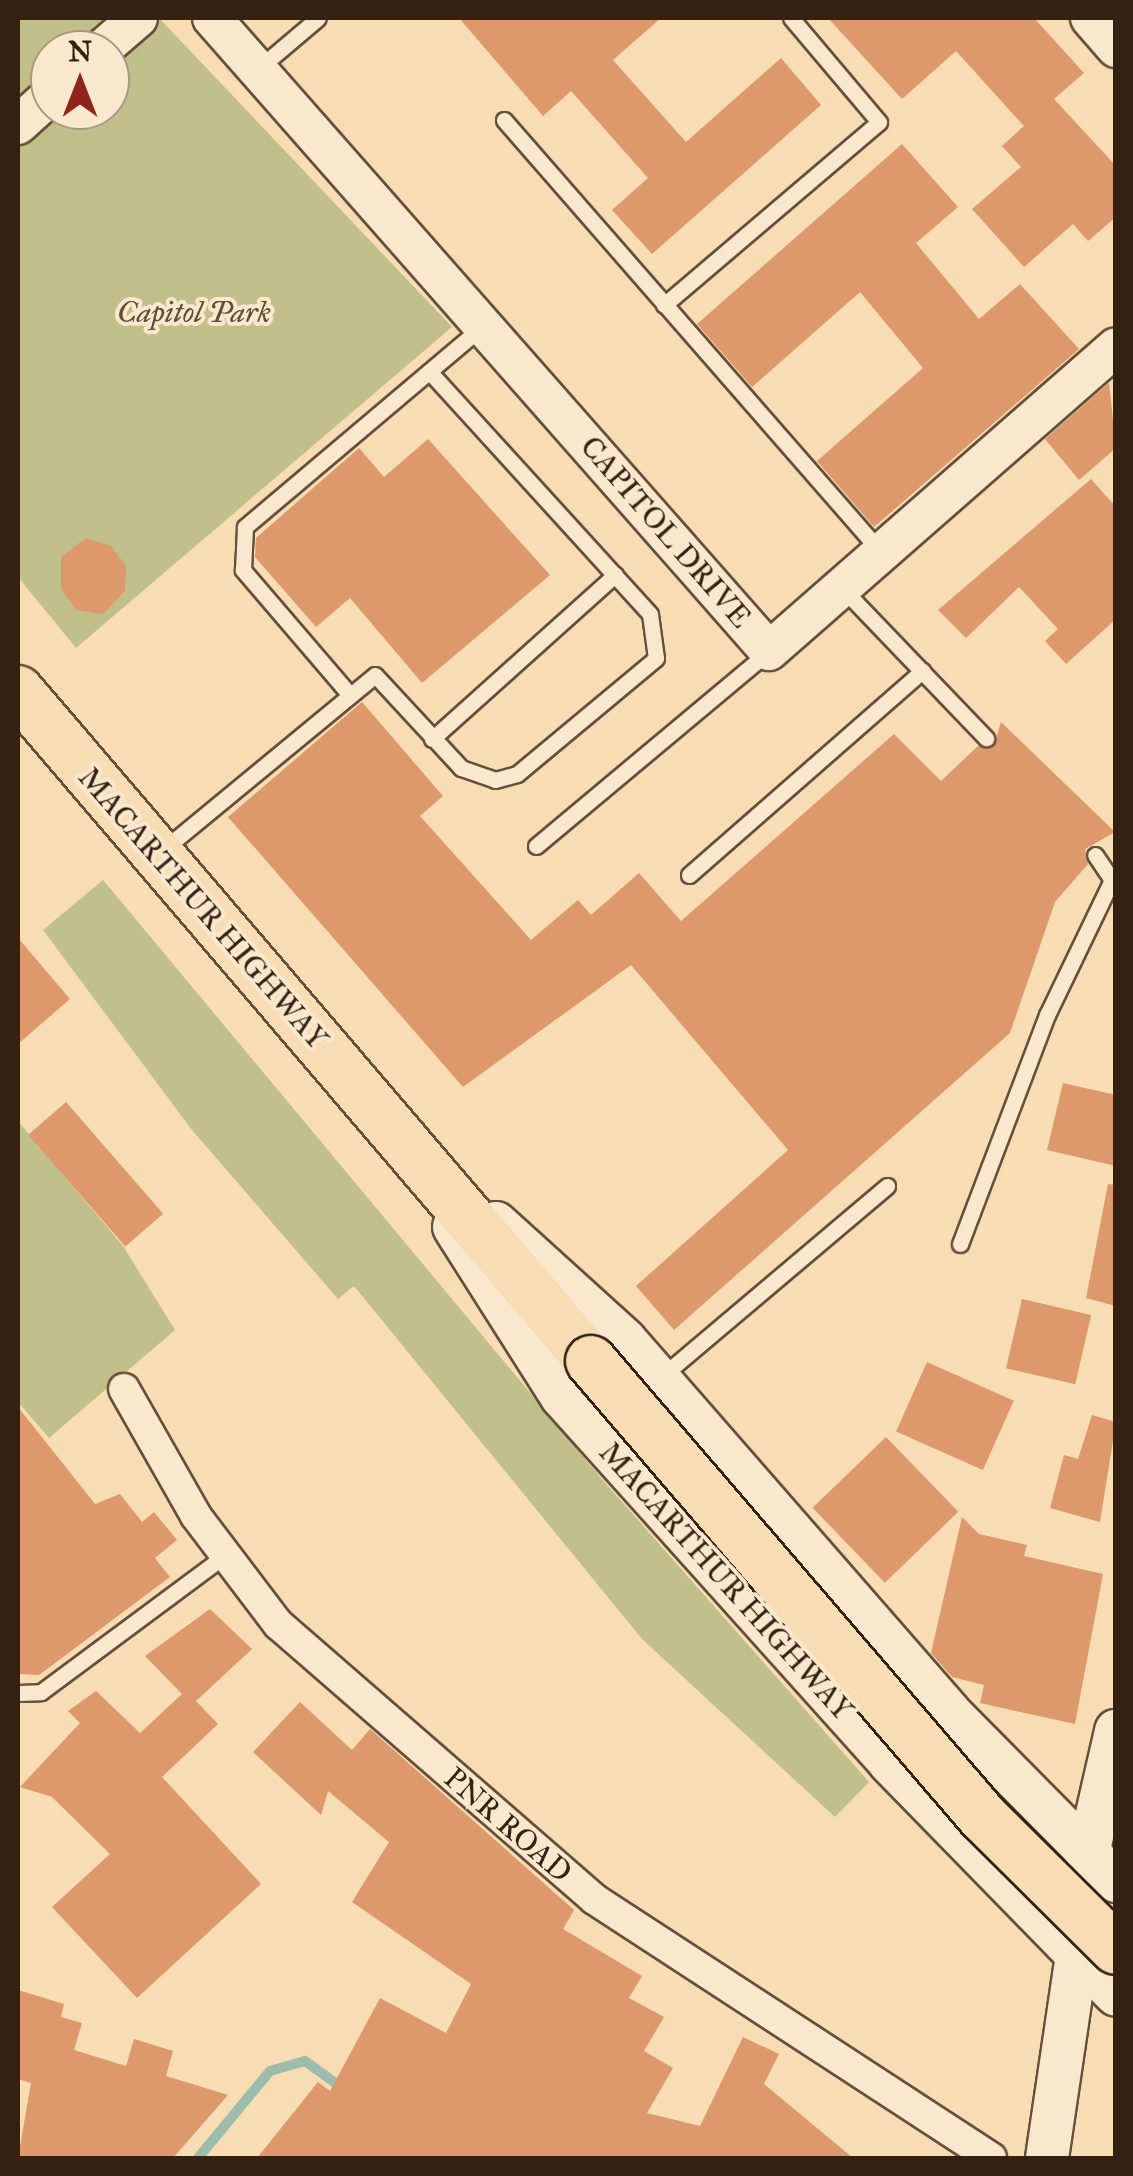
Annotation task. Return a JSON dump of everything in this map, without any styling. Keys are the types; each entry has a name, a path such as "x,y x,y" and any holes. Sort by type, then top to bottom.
{"highway":[{"name":"MACARTHUR HIGHWAY","path":"18,692 984,1817 1097,1956"}],"main road":[{"name":"MACARTHUR HIGHWAY","path":"389,1125 659,1379 750,1471 949,1712 1116,1880"},
{"name":"MACARTHUR HIGHWAY","path":"389,1125 562,1397 1097,1956 1116,1994"},
{"path":"1047,2158 1097,1956 1086,1850 1116,1731"}],"street":[{"name":"CAPITOL DRIVE","path":"212,18 486,324 769,651 1116,347"},
{"path":"1090,18 1116,48"},
{"name":"PNR ROAD","path":"124,1389 224,1556 278,1624 594,1899 991,2158"}],"lane":[{"path":"259,68 318,18"},
{"path":"664,305 879,122 791,18"},
{"path":"504,120 883,554"},
{"path":"350,695 243,570 238,547 245,526 486,324"},
{"path":"157,855 374,674 432,739 480,778 516,774 656,658 657,627 615,575 430,371"},
{"path":"432,739 615,575"},
{"path":"842,589 986,738"},
{"path":"536,846 769,651"},
{"path":"688,875 922,671"},
{"path":"960,1244 1047,1015 1114,878 1095,855"},
{"path":"659,1379 887,1186"},
{"path":"18,1692 41,1692 224,1556"}],"green space":[{"name":"Capitol Park","path":"18,18 159,18 452,327 76,648 18,577"},
{"path":"103,880 601,1478 869,1782 835,1817 642,1639 354,1286 338,1299 192,1130 43,930"},
{"path":"18,1121 123,1246 175,1330 49,1438 18,1402"}],"building":[{"path":"459,18 661,18 613,60 686,142 781,58 821,105 652,254 612,210 648,178 571,91 543,116"},
{"path":"828,18 1034,18 1084,73 1054,99 1116,166 1116,217 1088,241 1073,224 1024,267 972,209 1021,167 1002,146 1024,126 956,51 902,99"},
{"path":"902,144 958,207 916,243 979,319 1020,284 1079,349 874,527 817,461 923,368 860,292 752,387 697,324"},
{"path":"1109,383 1116,448 1079,480 1045,439"},
{"path":"428,439 550,575 422,683 350,598 316,627 255,557 256,538 359,448 384,477"},
{"path":"1091,479 1116,507 1116,619 1066,664 1045,641 1058,629 1019,587 966,638 938,610"},
{"path":"86,538 111,546 126,566 125,591 103,614 76,610 61,589 61,557"},
{"path":"362,702 443,796 420,816 531,940 578,900 591,915 639,873 681,921 894,734 941,781 978,746 994,745 1001,722 1115,832 1085,849 1088,864 1055,902 1010,1033 674,1330 636,1286 788,1150 631,965 463,1087 228,817"},
{"path":"18,938 70,999 18,1044"},
{"path":"1063,1083 1116,1095 1116,1166 1047,1150"},
{"path":"66,1102 163,1214 125,1246 28,1135"},
{"path":"1108,1184 1116,1185 1116,1306 1086,1298"},
{"path":"1022,1299 1091,1315 1075,1384 1006,1368"},
{"path":"927,1362 1014,1401 983,1470 896,1431"},
{"path":"18,1407 95,1504 120,1494 142,1522 154,1512 177,1540 155,1558 170,1577 39,1675 18,1674"},
{"path":"1092,1415 1116,1422 1100,1522 1050,1508 1064,1455 1078,1459"},
{"path":"886,1437 958,1512 885,1583 813,1508"},
{"path":"962,1517 979,1534 1027,1545 1024,1556 1103,1574 1075,1724 980,1703 984,1685 952,1677 931,1653"},
{"path":"210,1609 252,1649 196,1701 218,1724 162,1777 261,1884 137,1998 52,1907 110,1854 52,1797 20,1787 80,1723 68,1711 96,1691 140,1733 182,1694 145,1656"},
{"path":"300,1702 352,1750 370,1729 574,1910 563,1929 642,1976 629,1998 664,2017 644,2051 673,2068 647,2113 700,2126 743,2037 779,2054 764,2084 853,2158 257,2158 318,2082 330,2091 380,1998 446,2033 471,1984 352,1902 389,1842 328,1791 321,1815 253,1752"},
{"path":"18,1990 64,2004 61,2017 82,2023 74,2050 126,2066 134,2039 173,2051 166,2076 228,2095 173,2158 18,2158 31,2083 18,2079"}],"waterway":[{"path":"198,2158 270,2071 305,2061 345,2090"}]}
